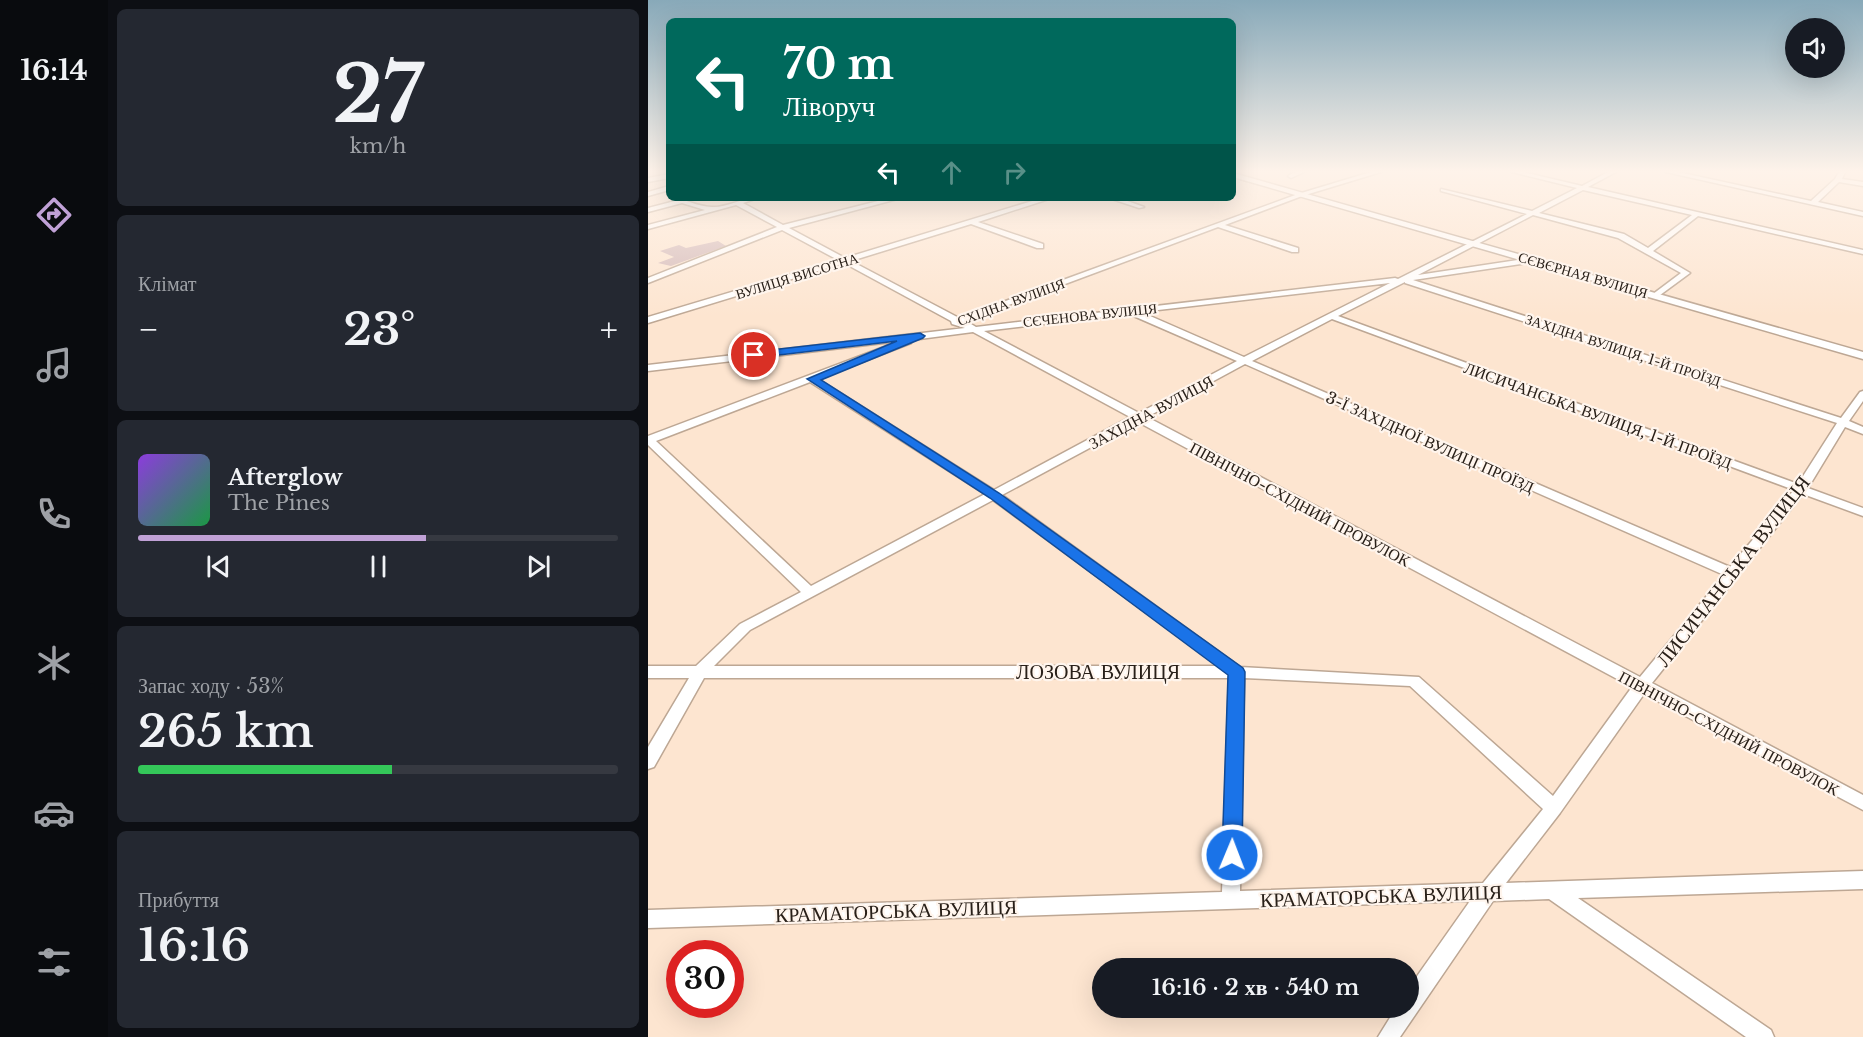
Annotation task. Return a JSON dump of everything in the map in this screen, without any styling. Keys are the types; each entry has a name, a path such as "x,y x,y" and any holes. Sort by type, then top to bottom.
{"street":[{"path":"648,227 671,220"},
{"name":"ПІВНІЧНО-СХІДНИЙ ПРОВУЛОК","path":"770,220 1863,803"},
{"path":"648,281 783,227 809,220"},
{"name":"ВУЛИЦЯ ВИСОТНА","path":"648,320 978,220"},
{"name":"СХІДНА ВУЛИЦЯ","path":"649,440 813,379 958,321 1231,220"},
{"name":"СЄВЄРНАЯ ВУЛИЦЯ","path":"1391,220 1863,356"},
{"name":"ЗАХІДНА ВУЛИЦЯ","path":"648,762 701,670 745,627 1244,361 1516,220"},
{"path":"1563,220 1620,236 1686,273 1656,296"},
{"path":"1649,251 1692,220"},
{"path":"1724,220 1863,252"},
{"path":"973,222 1040,246"},
{"path":"1218,225 1295,250"},
{"name":"СЄЧЕНОВА ВУЛИЦЯ","path":"648,368 971,328 1403,280 1531,260"},
{"name":"ЗАХІДНА ВУЛИЦЯ, 1-Й ПРОЇЗД","path":"1403,280 1863,430"},
{"name":"3-Ї ЗАХІДНОЇ ВУЛИЦІ ПРОЇЗД","path":"1129,311 1732,573"},
{"name":"ЛИСИЧАНСЬКА ВУЛИЦЯ, 1-Й ПРОЇЗД","path":"1332,317 1863,512"},
{"path":"813,379 994,495 1237,672 1231,901"},
{"name":"ЛИСИЧАНСЬКА ВУЛИЦЯ","path":"1419,991 1487,892 1554,808 1641,686 1800,489 1863,394"},
{"path":"649,440 809,592"},
{"name":"ЛОЗОВА ВУЛИЦЯ","path":"648,672 701,670 1237,672 1414,681 1554,808"},
{"name":"КРАМАТОРСЬКА ВУЛИЦЯ","path":"648,919 1863,880"},
{"path":"1550,889 1764,1037"},
{"name":"ЛИСИЧАНСЬКА ВУЛИЦЯ","path":"1388,1037 1401,1018"}],"shaded area":[{"path":"718,241 726,246 671,266 658,263 674,257 660,251 679,245 686,248"}],"route":[{"path":"754,355 920,336 813,379 994,495 1237,672 1232,855"}]}
